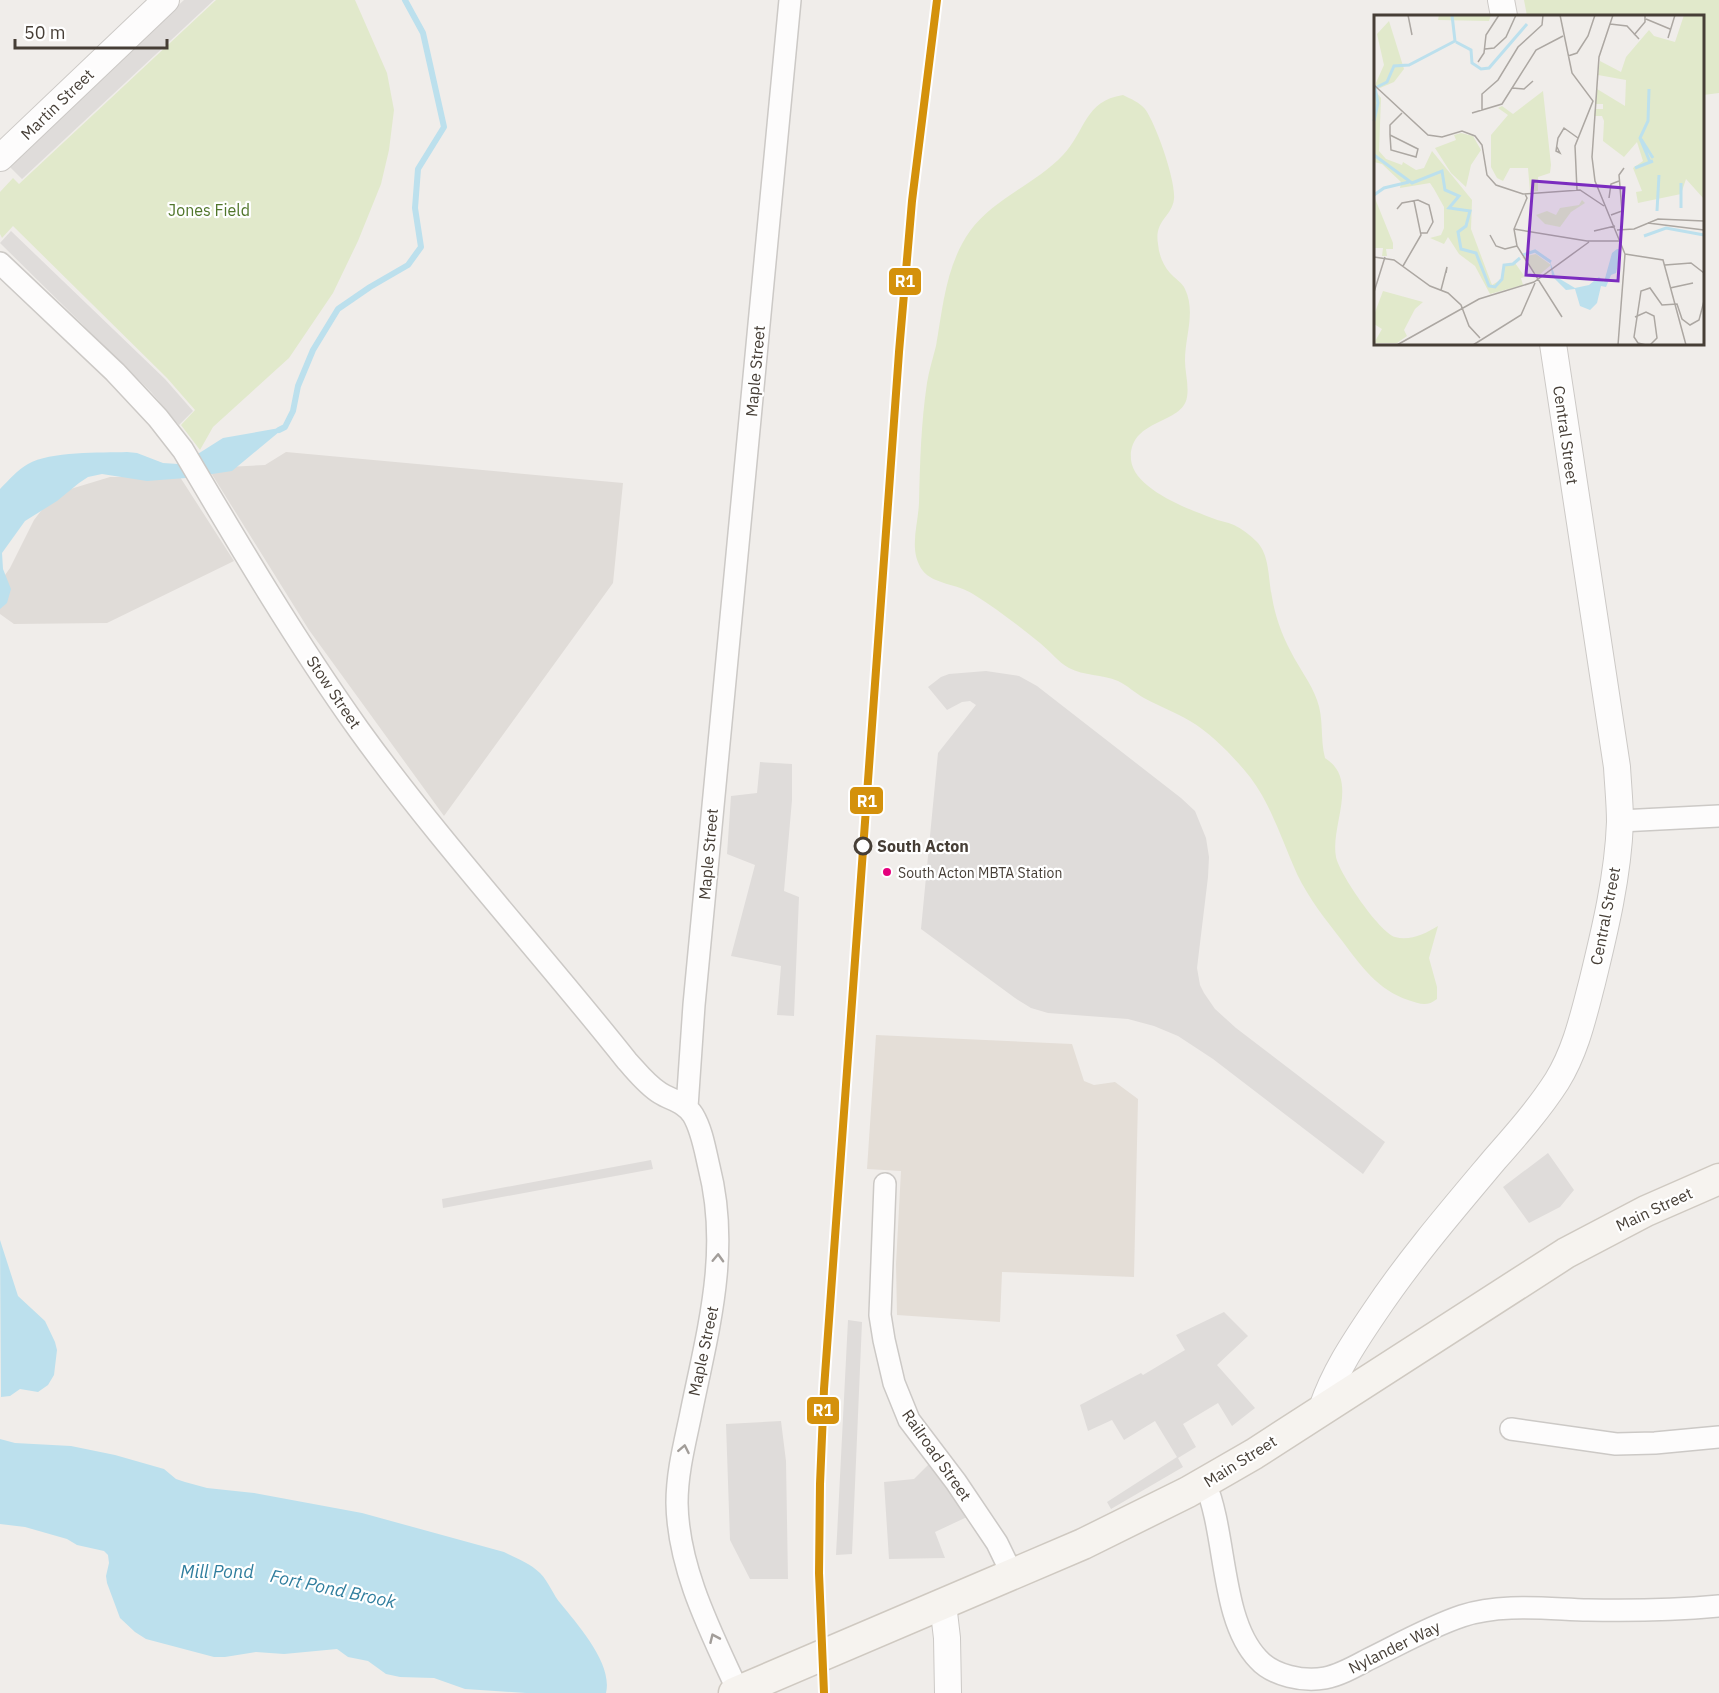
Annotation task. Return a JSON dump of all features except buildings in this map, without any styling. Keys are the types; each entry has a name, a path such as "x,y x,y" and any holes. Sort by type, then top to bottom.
{"main road":[{"name":"Main Street","path":"736,1692 1113,1531 1205,1483 1254,1454 1322,1408 1566,1253 1646,1211 1719,1179"}],"street":[{"name":"Martin Street","path":"0,158 166,0"},
{"name":"Maple Street","path":"736,1692 690,1576 682,1549 678,1516 680,1467 714,1302 718,1253 717,1215 711,1174 697,1123 687,1107 688,1072 790,0"},
{"path":"1501,0 1504,15"},
{"name":"Stow Street","path":"0,263 115,372 158,418 183,450 273,599 358,729 413,801 627,1061 655,1089 687,1107"},
{"name":"Central Street","path":"1322,1408 1330,1385 1346,1353 1389,1290 1442,1222 1537,1109 1565,1066 1580,1031 1600,950 1616,873 1620,821 1617,767 1553,345"},
{"path":"1620,821 1719,816"},
{"name":"Railroad Street","path":"885,1184 880,1315 894,1383 909,1420 956,1482 996,1543 1011,1574"},
{"path":"1511,1429 1616,1444 1719,1437"},
{"name":"Nylander Way","path":"1205,1483 1212,1499 1231,1596 1241,1633 1259,1660 1278,1672 1292,1677 1326,1678 1350,1669 1447,1622 1495,1609 1639,1611 1719,1606"},
{"path":"943,1604 947,1632 948,1693"}],"shaded area":[{"path":"184,0 214,0 22,179 8,165"},
{"path":"11,231 165,379 193,411 179,425 151,392 0,243"},
{"path":"286,452 623,483 613,583 444,816 309,630 208,468 265,465"},
{"path":"110,477 180,477 234,561 107,623 14,624 0,614 0,582 10,568 34,520 54,494"},
{"path":"986,671 1019,676 1037,686 1195,811 1206,838 1209,857 1197,968 1200,985 1215,1009 1236,1028 1385,1142 1363,1174 1213,1059 1178,1036 1128,1019 1048,1013 1031,1008 921,929 938,753 976,705 970,701 962,702 947,710 928,687 949,674"},
{"path":"760,762 792,764 792,800 784,891 799,897 794,1016 777,1015 781,966 731,956 755,865 727,854 731,796 757,793"},
{"path":"876,1035 1072,1044 1084,1081 1094,1085 1115,1082 1138,1099 1134,1277 1002,1272 1000,1322 897,1315 896,1264 901,1171 867,1169"},
{"path":"1548,1153 1574,1190 1560,1207 1529,1223 1503,1187"},
{"path":"651,1160 653,1169 443,1208 442,1199"},
{"path":"1224,1312 1248,1336 1217,1365 1255,1408 1232,1426 1218,1403 1183,1424 1196,1447 1178,1458 1183,1467 1111,1509 1107,1502 1177,1457 1155,1421 1124,1440 1112,1420 1088,1431 1080,1405 1141,1373 1143,1375 1185,1350 1176,1335"},
{"path":"848,1320 862,1322 852,1554 836,1555"},
{"path":"781,1421 786,1461 788,1579 750,1579 730,1540 726,1424"},
{"path":"929,1464 967,1517 935,1532 945,1558 889,1559 884,1482 914,1479"}],"green space":[{"name":"Jones Field","path":"216,0 355,0 387,73 394,110 389,150 381,184 358,241 333,293 289,358 213,427 200,450 181,425 195,410 167,378 13,226 2,238 0,234 0,192 13,178 19,184"},
{"path":"1524,0 1719,0 1719,93 1704,95 1704,15 1527,15"},
{"path":"1123,95 1145,109 1164,153 1172,179 1174,199 1159,229 1157,236 1159,248 1165,267 1184,287 1190,306 1185,352 1187,397 1183,406 1176,413 1146,429 1138,436 1132,446 1131,460 1134,470 1152,489 1164,497 1234,525 1249,534 1261,546 1279,625 1317,700 1325,758 1335,767 1341,778 1341,804 1335,844 1336,857 1344,876 1361,901 1388,933 1401,938 1412,937 1438,926 1429,958 1437,987 1437,999 1430,1003 1416,1003 1397,996 1379,984 1357,960 1318,909 1302,883 1258,788 1214,739 1190,721 1144,698 1118,681 1069,668 991,606 967,591 933,579 923,571 918,563 915,538 925,398 947,286 962,244 970,231 991,209 1063,155 1093,110 1110,98"}],"water":[{"path":"285,427 232,471 147,481 102,474 88,477 57,501 25,521 2,553 3,569 11,589 7,603 0,609 0,489 24,466 38,460 62,455 127,452 137,453 163,463 178,464 223,438"},
{"path":"0,1240 18,1296 45,1321 57,1350 54,1375 48,1385 38,1392 20,1389 10,1396 1,1397"},
{"name":"Mill Pond","path":"0,1439 15,1443 71,1446 115,1455 164,1469 176,1479 207,1488 254,1493 362,1513 504,1552 532,1566 546,1580 558,1600 585,1634 599,1658 607,1682 606,1693 526,1693 465,1689 434,1678 400,1677 386,1674 368,1661 348,1657 337,1649 284,1654 256,1652 214,1657 146,1639 120,1618 107,1583 109,1563 108,1555 104,1551 77,1545 67,1539 25,1527 0,1524"}],"waterway":[{"name":"Fort Pond Brook","path":"279,430 285,427 293,411 298,386 313,350 338,309 408,265 421,247 415,208 418,169 444,127 423,33 405,0"}],"transit line":[{"name":"R1","path":"824,1693 819,1573 824,1389 899,352 912,201 937,0"}],"place":[{"name":"South Acton","path":"863,846"},
{"name":"South Acton MBTA Station","path":"887,872"}]}
